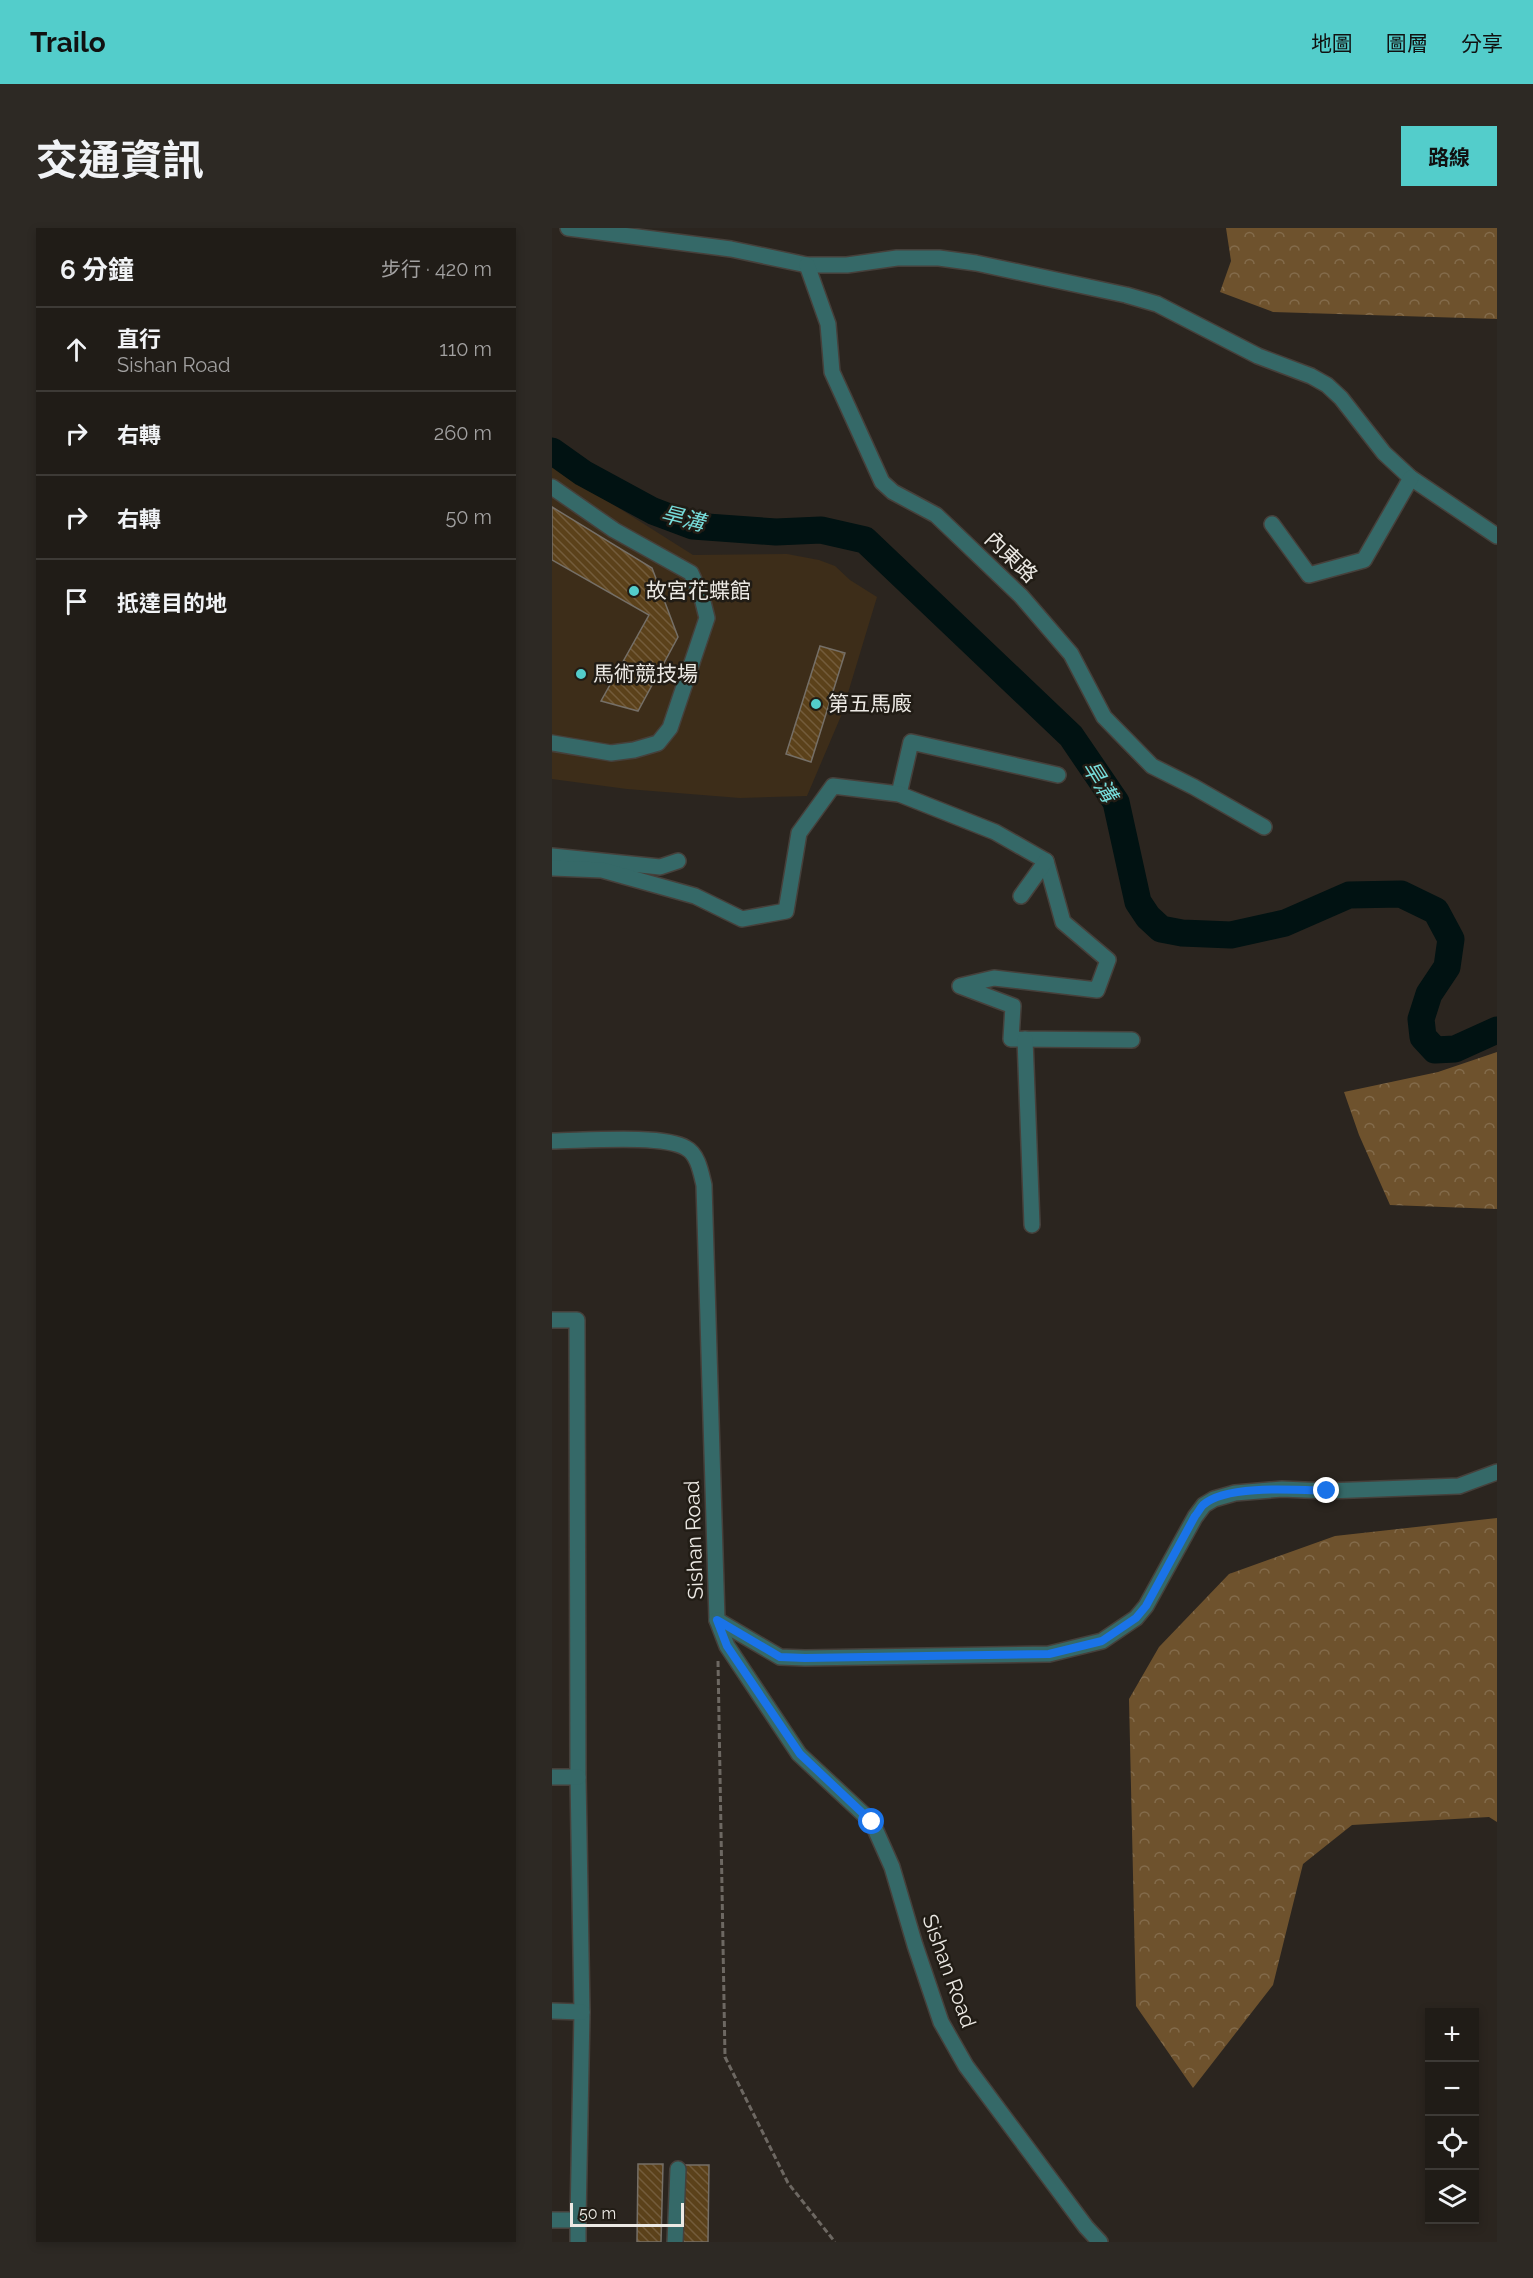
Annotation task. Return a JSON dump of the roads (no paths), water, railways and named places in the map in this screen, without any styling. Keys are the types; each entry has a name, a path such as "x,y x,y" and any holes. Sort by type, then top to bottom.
{"street":[{"path":"568,228 731,249 807,265 847,265 897,258 939,258 1126,295 1157,304 1258,356 1311,375 1327,385 1341,398 1384,453 1411,478 1497,536"},
{"name":"內東路","path":"807,265 828,324 832,372 882,482 893,492 936,515 1021,596 1071,654 1104,717 1152,766 1264,827"},
{"path":"1272,524 1310,575 1364,560 1411,478"},
{"path":"552,487 614,530 691,573 702,598 707,618 670,728 658,743 634,750 611,753 552,742"},
{"path":"899,794 911,742 1059,775"},
{"path":"552,868 602,870 695,896 742,919 786,910 799,833 833,786 899,794 995,832 1046,861 1063,922 1108,960 1097,990 994,978 960,986 1013,1006 1011,1039 1132,1040"},
{"path":"552,856 660,867 678,861"},
{"path":"1021,896 1046,861"},
{"path":"1025,1039 1032,1225"},
{"name":"Sishan Road","path":"552,1141 663,1140 688,1148 699,1166 704,1185 717,1620 727,1646 800,1754 872,1822 892,1867 915,1945 946,2031 966,2066 1086,2227 1100,2242"},
{"path":"552,1320 577,1320 578,1777 582,2012 578,2242"},
{"path":"717,1620 780,1657 1049,1654 1102,1641 1136,1618 1146,1606 1195,1516 1204,1505 1214,1499 1235,1493 1282,1489 1327,1491 1459,1486 1497,1472"},
{"path":"552,1777 578,1777"},
{"path":"552,2011 582,2012"},
{"path":"675,2242 678,2169"},
{"path":"552,2220 578,2220"}],"waterway":[{"name":"旱溝","path":"552,451 583,473 653,511 693,526 776,532 821,530 865,540 1071,736 1116,802 1138,902 1148,917 1161,929 1182,933 1231,935 1285,923 1349,895 1401,894 1436,911 1451,939 1447,967 1429,994 1421,1019 1423,1037 1435,1050 1455,1049 1497,1030"}],"place":[{"name":"故宮花蝶館","path":"634,591"},
{"name":"馬術競技場","path":"581,674"},
{"name":"第五馬廄","path":"816,704"}]}
